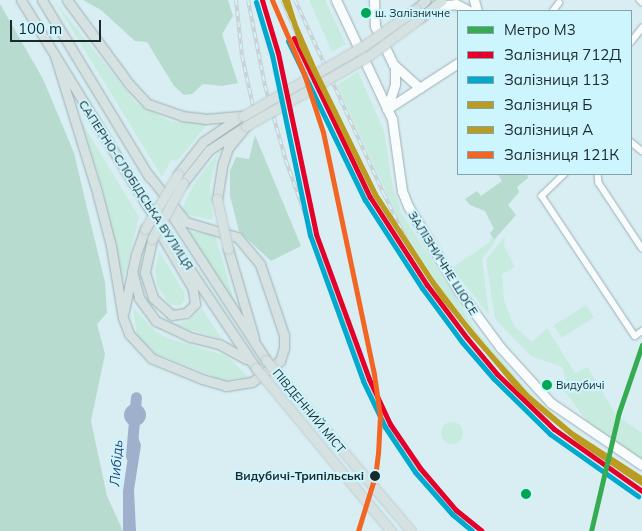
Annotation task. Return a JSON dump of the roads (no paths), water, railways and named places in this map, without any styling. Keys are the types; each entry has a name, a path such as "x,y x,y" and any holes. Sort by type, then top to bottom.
{"main road":[{"name":"САПЕРНО-СЛОБІДСЬКА ВУЛИЦЯ","path":"21,0 144,201 254,366"},
{"name":"САПЕРНО-СЛОБІДСЬКА ВУЛИЦЯ","path":"42,0 147,173 266,360"},
{"path":"67,0 130,85 148,104 182,116 210,119 243,116"},
{"path":"123,318 132,271 146,229 178,174 202,142 365,45 426,0"},
{"path":"144,201 193,289 194,304 186,313 172,315 153,298 145,272 152,239 183,183 209,150 246,126 370,55 438,3"},
{"path":"55,56 111,246 123,318 134,342 151,358 226,386 242,386 260,378 280,361 284,348 284,335 255,256 237,237 186,222 147,173"},
{"path":"246,126 226,156 217,184 217,199 228,250 258,350"},
{"path":"132,271 138,298"},
{"path":"126,296 134,292 152,316 168,328 219,344 254,366"},
{"name":"ПІВДЕННИЙ МІСТ","path":"266,360 411,531"},
{"name":"ПІВДЕННИЙ МІСТ","path":"254,366 391,531"}],"street":[{"name":"ЗАЛІЗНИЧНЕ ШОСЕ","path":"336,0 388,109 394,127 399,174 408,206 479,320 514,365 551,403 642,465"},
{"path":"374,0 375,26 395,68 395,84 388,109"},
{"path":"438,3 456,4 467,10"},
{"path":"554,10 558,3"},
{"path":"632,41 642,28"},
{"path":"388,109 457,64"},
{"path":"395,68 420,88"},
{"path":"632,143 642,151"},
{"path":"564,175 542,196 635,336 642,331"},
{"path":"598,175 599,183 642,248"}],"water":[{"path":"135,404 145,411 146,415 139,425 135,426 125,419 124,415 131,405"},
{"path":"138,437 141,445 134,490 136,531 123,531 123,491 130,442"}],"waterway":[{"name":"Либідь","path":"131,456 136,397"}],"railway":[{"path":"236,0 242,56 253,106"},
{"path":"248,0 265,86 286,161 365,382 387,426 417,471 441,500 475,531"},
{"path":"282,0 301,45"},
{"path":"295,0 406,239 443,298"}],"metro line":[{"name":"M3","path":"591,531 619,412 642,345"}],"rail line":[{"name":"712Д","path":"262,0 278,53 316,234 369,379 390,424 420,468 456,510 482,531"},
{"name":"121К","path":"272,0 304,74 323,132 374,374 380,416 378,453 375,476 358,531"},
{"name":"Б","path":"284,0 314,69 375,194 432,281 472,334 532,401 581,442 642,483"},
{"name":"A","path":"287,0 301,45 375,195 443,298 518,388 570,432 642,479"},
{"name":"113","path":"256,2 272,55 310,235 363,381 385,427 415,472 452,514 472,531"},
{"name":"712Д","path":"294,38 370,197 427,285 467,338 497,374 554,429 642,491"},
{"name":"113","path":"288,41 365,200 422,288 462,342 493,378 550,434 638,496"}],"place":[{"name":"ш. Залізничне","path":"366,13"},
{"name":"Видубичі","path":"547,385"},
{"name":"Видубичі-Трипільські","path":"375,476"}]}
